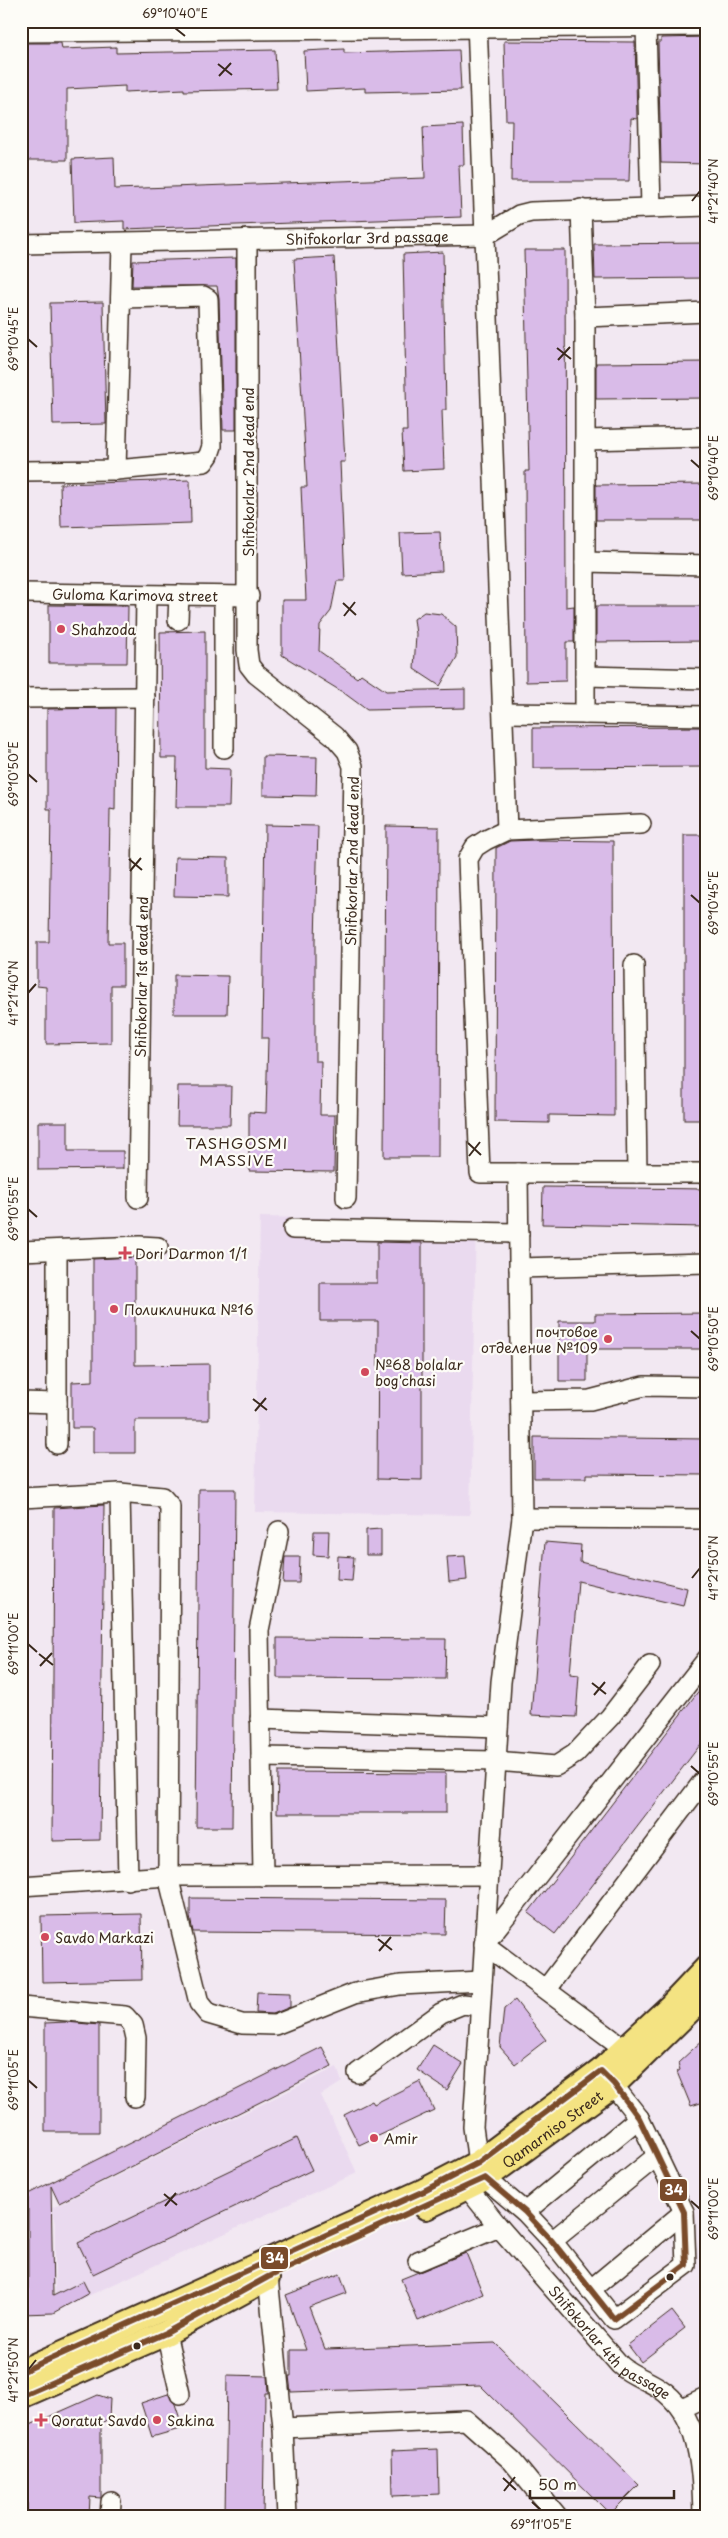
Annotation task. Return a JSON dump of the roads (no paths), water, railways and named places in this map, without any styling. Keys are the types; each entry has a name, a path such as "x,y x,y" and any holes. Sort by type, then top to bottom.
{"main road":[{"name":"Qamarniso Street","path":"607,2077 625,2048 671,2006 707,1968"},
{"name":"Qamarniso Street","path":"21,2396 166,2334 268,2277 472,2176 607,2077 707,1993"},
{"name":"Qamarniso Street","path":"21,2372 424,2191 472,2176"}],"street":[{"path":"477,24 507,830"},
{"path":"21,32 477,24 707,26"},
{"path":"646,26 651,207"},
{"name":"Shifokorlar 3rd passage","path":"21,244 486,235 524,213 581,209 707,206"},
{"path":"581,209 585,317 585,714"},
{"name":"Shifokorlar 2nd dead end","path":"247,239 249,596 247,650 249,666 256,674 334,736 347,751 353,766 346,1198"},
{"path":"116,470 122,243"},
{"path":"21,471 116,470 204,462 209,455 212,446 208,299 203,296 121,298"},
{"path":"585,317 707,312"},
{"path":"585,440 707,437"},
{"path":"585,562 707,565"},
{"name":"Guloma Karimova street","path":"21,593 249,596"},
{"name":"Shifokorlar 1st dead end","path":"138,1198 146,595"},
{"path":"178,620 179,595"},
{"path":"224,596 224,748"},
{"path":"585,676 707,679"},
{"path":"21,698 145,697"},
{"path":"504,713 707,716"},
{"path":"641,824 507,830 480,843 468,859 480,1173 707,1173"},
{"path":"634,965 637,1173"},
{"path":"518,1173 522,1518 501,1682 480,2006 472,2176 525,2212 552,2241 614,2319 686,2265 684,2212 640,2118 607,2077"},
{"path":"293,1229 519,1233"},
{"path":"21,1251 158,1247"},
{"path":"57,1250 57,1444"},
{"path":"519,1268 707,1263"},
{"path":"521,1401 590,1400 644,1386 707,1388"},
{"path":"21,1402 57,1403"},
{"path":"120,1493 128,1880"},
{"path":"21,1498 120,1493 162,1497 170,1506 168,1876 199,2004 208,2014 251,2025 275,2025 355,1993 400,1985 482,1982"},
{"path":"522,1518 707,1519"},
{"path":"264,1876 258,1630 279,1531"},
{"path":"484,1944 707,1659"},
{"path":"261,1757 496,1761 556,1766 575,1754 610,1717 650,1665"},
{"path":"260,1719 498,1727"},
{"path":"546,1989 707,1776"},
{"path":"21,1886 168,1876 488,1875"},
{"path":"484,1944 625,2048"},
{"path":"358,2073 441,2013 462,2004 480,2006"},
{"path":"21,2007 125,2016 133,2025 136,2038 135,2097"},
{"path":"525,2212 640,2118"},
{"path":"552,2241 657,2156"},
{"name":"Shifokorlar 4th passage","path":"472,2176 499,2226 620,2365 639,2379 659,2387 682,2408 701,2466 703,2517"},
{"path":"590,2290 684,2212"},
{"path":"418,2261 499,2226"},
{"path":"268,2277 283,2428 287,2517"},
{"path":"166,2334 180,2394"},
{"path":"682,2408 706,2397"},
{"path":"283,2428 466,2420 512,2461 558,2517"},
{"path":"703,2517 707,2514"}],"place":[{"name":"Shahzoda","path":"61,629"},
{"name":"Dori Darmon 1/1","path":"125,1253"},
{"name":"Поликлиника №16","path":"114,1309"},
{"name":"почтовое отделение №109","path":"608,1339"},
{"name":"№68 bolalar bog'chasi","path":"365,1372"},
{"name":"Savdo Markazi","path":"45,1937"},
{"name":"Amir","path":"374,2138"},
{"name":"Qoratut Savdo","path":"41,2420"},
{"name":"Sakina","path":"157,2420"}],"district":[{"name":"TASHGOSMI MASSIVE","path":"237,1150"}]}
